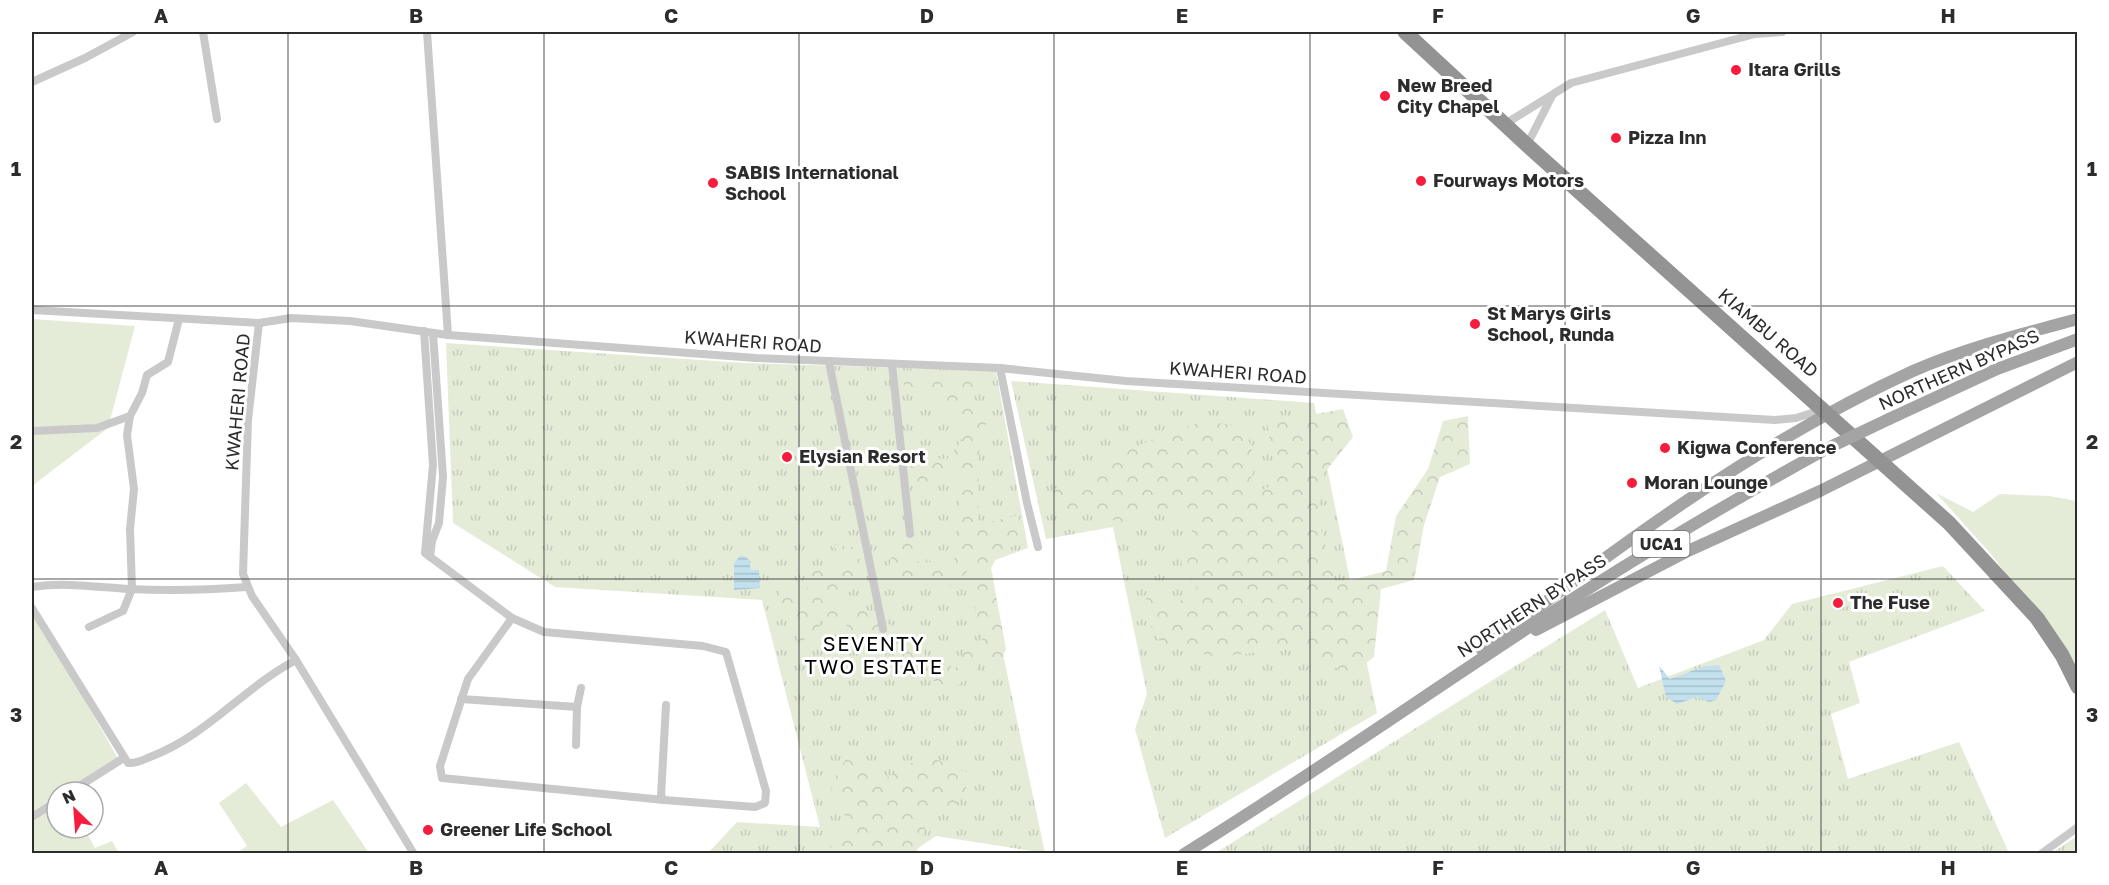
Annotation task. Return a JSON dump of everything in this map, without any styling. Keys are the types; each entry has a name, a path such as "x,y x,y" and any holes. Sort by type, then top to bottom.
{"highway":[{"name":"KIAMBU ROAD","path":"1405,32 1527,145 1949,523 2037,618 2062,656 2078,687"}],"main road":[{"path":"1434,692 1480,651 1663,518 1826,411 1937,361 1988,344 2078,320"},
{"name":"NORTHERN BYPASS","path":"1184,854 1283,792 1500,646 1678,533 1816,454 1997,369 2078,339"},
{"path":"1500,646 1720,535 1820,491 2078,362"}],"street":[{"path":"32,82 85,58 133,32"},
{"path":"203,32 217,119"},
{"path":"427,32 448,335"},
{"path":"1505,124 1571,83 1755,34 1782,32"},
{"path":"1527,145 1552,94"},
{"path":"32,310 259,323"},
{"name":"KWAHERI ROAD","path":"414,854 296,660 247,586 243,574 248,420 259,323 291,318 350,321 448,335 829,362 1000,368 1126,381 1775,420 1826,411"},
{"path":"89,627 110,615 123,611 132,589 130,529 134,489 127,435 130,416 142,393 147,375 164,366 170,357 179,319"},
{"path":"424,331 433,478 425,553 512,618 544,632 704,646 723,650 729,654 767,801 755,807 442,778 440,766 461,699 473,672 512,618"},
{"path":"430,558 432,541 439,523 443,477 434,333"},
{"path":"829,362 883,629"},
{"path":"892,364 910,534"},
{"path":"1000,368 1038,547"},
{"path":"32,431 97,428 130,416"},
{"path":"433,478 443,477"},
{"path":"32,587 60,583 132,589 207,590 247,586"},
{"path":"32,609 122,759 133,764 187,741 278,669 296,660"},
{"path":"576,745 580,688"},
{"path":"461,699 577,707"},
{"path":"664,800 661,796 666,705"},
{"path":"89,780 122,759"},
{"path":"32,817 45,809"},
{"path":"2041,854 2078,827"}],"green space":[{"path":"32,319 135,326 108,428 32,486"},
{"path":"446,343 746,363 996,371 1028,548 984,564 1045,853 936,836 911,853 708,853 737,822 820,827 762,600 555,587 453,523"},
{"path":"902,376 986,380 985,389 958,395 962,407 979,407 986,424 979,453 978,525 1018,515 1022,542 999,553 991,568 1006,649 995,676 979,628 971,567 959,580 945,588 925,580 899,586 888,573 893,547 903,538 913,543 911,563 925,560 949,570 962,543 957,513 962,492 956,471 917,487 909,469 911,457 947,459 963,439 957,414 940,406 931,393 906,393"},
{"path":"1011,381 1314,403 1377,713 1165,838 1135,729 1147,694 1113,527 1046,539"},
{"path":"1343,409 1353,437 1317,482 1320,525 1336,584 1386,571 1396,516 1428,469 1443,421 1468,416 1470,464 1440,477 1424,525 1414,580 1381,589 1374,657 1349,676 1302,647 1219,657 1163,646 1145,617 1147,585 1172,607 1197,588 1181,563 1193,539 1188,507 1143,513 1122,523 1099,515 1063,511 1053,489 1088,484 1105,461 1155,438 1204,421 1244,427 1256,463 1245,498 1277,483 1267,423"},
{"path":"1936,493 1973,512 2000,494 2049,496 2077,501 2077,670 1991,554"},
{"path":"834,545 852,547 864,566 851,592 829,589 841,604 858,606 874,617 912,635 928,660 956,668 968,644 979,668 954,688 915,675 893,645 878,639 857,639 841,618 818,617 820,631 798,643 793,625 778,606 782,581 806,597 809,569 834,566 842,562"},
{"path":"1943,566 1985,611 1849,662 1860,703 1831,714 1848,779 1959,742 2009,853 1214,854 1605,610 1638,688 1764,640 1792,604"},
{"path":"32,606 121,764 90,780 45,780 45,840 91,840 95,848 112,841 119,853 32,853"},
{"path":"925,755 974,775 956,804 929,817 916,853 828,853 847,820 830,785 846,759 889,777"},
{"path":"246,783 281,827 333,800 369,853 237,853 247,846 219,803"},
{"path":"2077,836 2077,853 2052,853"}],"water":[{"path":"740,556 745,556 749,560 751,570 759,570 760,588 734,590 734,563"},
{"path":"1719,665 1726,681 1716,700 1709,702 1697,697 1677,704 1666,697 1659,666 1670,679 1705,666"}],"place":[{"name":"Itara Grills","path":"1736,70"},
{"name":"New Breed City Chapel","path":"1385,96"},
{"name":"Pizza Inn","path":"1616,138"},
{"name":"Fourways Motors","path":"1421,181"},
{"name":"SABIS International School","path":"713,183"},
{"name":"St Marys Girls School, Runda","path":"1475,324"},
{"name":"Kigwa Conference","path":"1665,448"},
{"name":"Elysian Resort","path":"787,457"},
{"name":"Moran Lounge","path":"1632,483"},
{"name":"The Fuse","path":"1838,603"},
{"name":"Greener Life School","path":"428,830"}],"district":[{"name":"SEVENTY TWO ESTATE","path":"874,656"}]}
